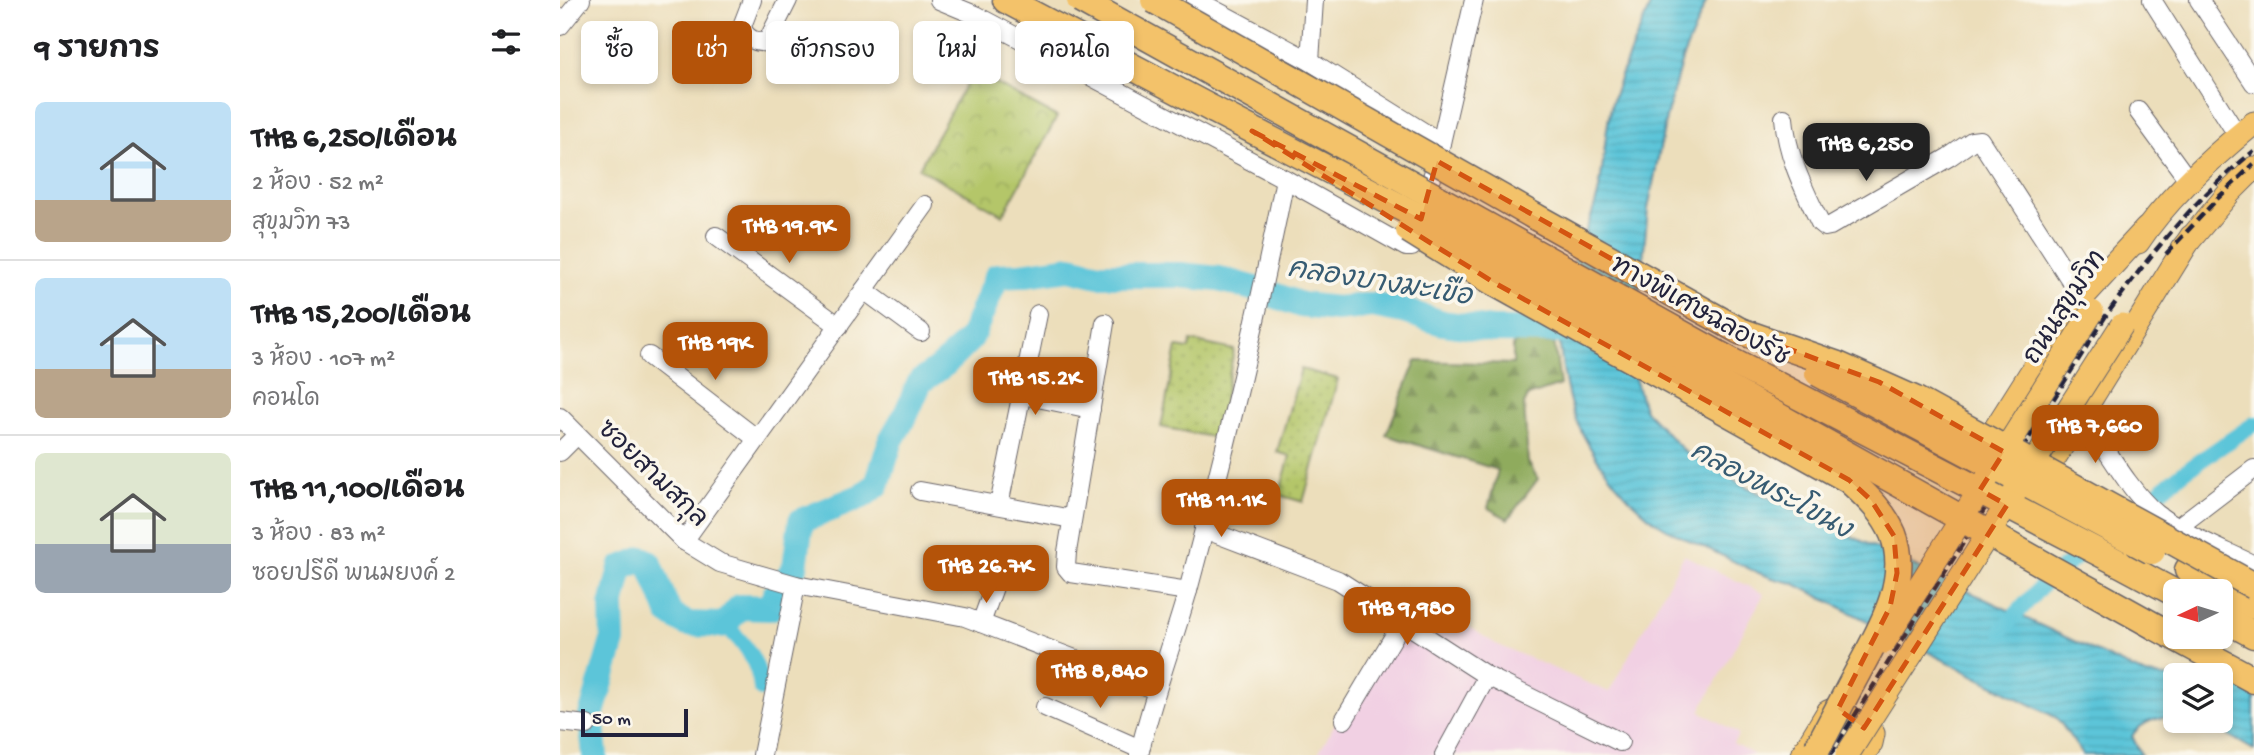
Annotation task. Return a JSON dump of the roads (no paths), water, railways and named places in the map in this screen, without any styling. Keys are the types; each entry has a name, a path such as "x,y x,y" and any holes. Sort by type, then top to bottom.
{"highway":[{"path":"1006,0 1522,271 2254,680"},
{"name":"ทางพิเศษฉลองรัช","path":"1080,0 1731,361 2163,587"},
{"name":"ทางพิเศษฉลองรัช","path":"1154,0 1740,331 2254,606"},
{"path":"1252,131 1493,282 1849,480 1871,500 1885,518 1894,536 1897,555 1890,607 1874,641 1811,753"},
{"path":"1740,331 1839,365 1914,399 2254,586"},
{"path":"2233,624 2254,635"}],"main road":[{"name":"ถนนสุขุมวิท","path":"1811,753 2087,305 2146,229 2189,181 2246,129"},
{"path":"1847,755 2122,326 2191,237 2254,168"},
{"path":"2087,305 2056,333 1987,442 2044,475 2191,237"},
{"path":"1811,753 1828,712 1837,708 1873,734 1863,755"}],"street":[{"path":"560,26 580,0"},
{"path":"752,0 742,26 746,36 760,43 769,38 788,0"},
{"path":"939,0 975,15 1285,179 1406,247 1415,244 1474,0"},
{"path":"1196,0 1310,61 1441,143"},
{"path":"1310,61 1314,0"},
{"path":"2152,0 2246,129"},
{"path":"2199,0 2254,83"},
{"path":"2138,111 2189,181"},
{"path":"1784,118 1791,157 1820,223 1825,227 1949,157 1972,141 1980,140 2087,305"},
{"path":"1045,708 1139,752 1204,529 1258,312 1285,179"},
{"path":"684,541 925,205"},
{"path":"716,236 839,326"},
{"path":"864,290 921,332"},
{"path":"999,506 1038,314"},
{"path":"1105,323 1066,567 1071,573 1188,591"},
{"path":"649,356 757,439"},
{"path":"985,387 1091,409"},
{"path":"2082,414 2139,495 2157,514 2254,565"},
{"name":"ซอยสามสกุล","path":"560,417 684,541 720,564 787,583 965,617 1156,690"},
{"path":"560,452 577,435"},
{"path":"2178,527 2254,469"},
{"path":"920,491 1072,519"},
{"path":"1204,529 1338,580 1486,676 1620,742"},
{"path":"981,623 1005,557"},
{"path":"762,755 787,583"},
{"path":"1344,720 1403,621"},
{"path":"1444,755 1486,676"},
{"path":"560,722 587,725"}],"water":[{"path":"1652,0 1707,0 1682,59 1666,118 1648,209 1632,368 1644,409 1685,452 1747,487 2146,675 2163,677 2163,718 2146,723 2132,736 2141,755 2083,755 2057,718 1793,583 1753,570 1672,532 1649,517 1617,485 1598,459 1576,420 1563,371 1559,320 1564,287 1598,194 1613,99"},
{"path":"2233,683 2254,693 2254,750 2225,733 2233,733"}],"waterway":[{"name":"คลองบางมะเขือ","path":"595,755 591,716 613,641 612,606 621,568 643,559 650,564 669,613 687,624 724,625 740,607 770,608 775,594 795,567 801,521 862,496 877,485 891,440 920,382 945,364 971,338 997,276 1070,268 1099,275 1180,275 1219,279 1301,305 1337,309 1372,305 1443,323 1493,330 1588,331"},
{"path":"2137,509 2185,471 2254,424"},
{"path":"2002,630 2045,582 2095,543"},
{"path":"724,625 750,653 761,689"}],"railway":[{"path":"1830,755 2105,317 2174,229 2212,188 2254,151"},
{"path":"2166,254 2254,164"},
{"path":"1843,755 2090,359"}],"water label":[{"name":"คลองพระโขนง","path":"1772,488"}]}
